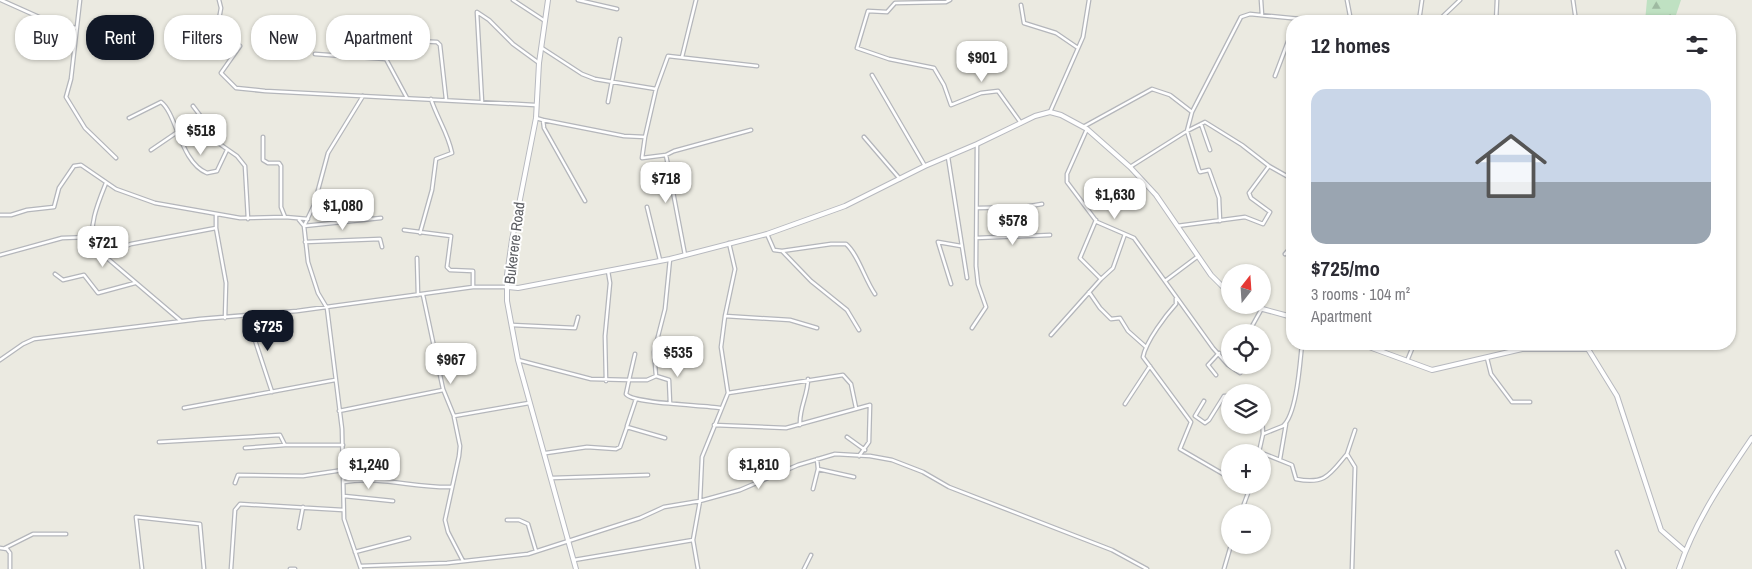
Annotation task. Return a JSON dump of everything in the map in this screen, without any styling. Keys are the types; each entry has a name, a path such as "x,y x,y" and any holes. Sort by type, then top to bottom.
{"street":[{"path":"1,0 34,15"},
{"path":"76,28 80,0"},
{"path":"218,0 221,8 218,25 240,46 221,73 236,88 265,92 535,104"},
{"path":"513,0 545,22"},
{"name":"Bukerere Road","path":"548,0 539,63 535,104 536,118 519,198 509,262 508,287 511,326 518,360 546,452 576,569"},
{"path":"578,0 617,9"},
{"path":"682,57 696,0"},
{"path":"950,0 946,2 895,3 887,12 868,11 857,48 889,59 934,68 944,85 951,105 981,93 998,91 1021,123"},
{"path":"1050,112 1085,29 1090,0"},
{"path":"1261,0 1262,16"},
{"path":"1347,0 1350,15"},
{"path":"1421,15 1422,0"},
{"path":"1444,15 1460,0"},
{"path":"1496,15 1497,0"},
{"path":"1573,0 1575,15"},
{"path":"1021,4 1024,23 1056,33 1078,48"},
{"path":"482,102 477,12 489,20 513,44 539,63"},
{"path":"1220,220 1219,198 1209,170 1200,172 1187,131 1192,112 1241,17 1246,14 1286,19"},
{"path":"608,102 620,39"},
{"path":"430,42 437,42 440,45 446,99"},
{"path":"541,47 582,74 612,82 656,89"},
{"path":"1275,76 1286,47"},
{"path":"751,130 674,151 666,155 642,158 656,89 667,57 757,66"},
{"path":"73,60 71,79 66,97 85,128 116,158"},
{"path":"387,60 407,98"},
{"path":"872,74 925,166"},
{"path":"1192,112 1170,95 1152,89 1085,128 1066,179 1096,220 1134,238 1221,355"},
{"path":"304,226 314,205 328,153 363,96"},
{"path":"420,232 432,190 436,159 452,153 446,132 438,120 431,99"},
{"path":"129,118 161,102 165,105 176,133 192,160 207,172 217,172 227,150"},
{"path":"193,106 214,140 243,161 246,166 248,219"},
{"path":"0,360 23,344 34,339 328,308 473,288 518,288 670,259 768,234 846,206 925,166 1043,113 1050,112 1061,115 1085,128 1130,167 1156,195 1197,257 1221,285"},
{"path":"536,118 624,136 645,137"},
{"path":"543,120 544,128 585,201"},
{"path":"1130,167 1187,131 1201,124 1210,124 1269,166 1286,176"},
{"path":"1201,124 1210,150"},
{"path":"151,150 176,133"},
{"path":"263,137 263,160 281,166 281,207 285,216"},
{"path":"864,137 900,179"},
{"path":"972,328 986,307 976,277 977,144"},
{"path":"666,155 685,255"},
{"path":"948,157 966,278"},
{"path":"0,215 11,215 27,210 54,207 59,188 74,166 78,165 84,166 106,183 136,198 216,215 248,219 285,216 299,220 308,220"},
{"path":"1176,226 1245,217 1263,224 1270,212 1251,198 1249,193 1269,166"},
{"path":"106,183 95,215 92,238 94,247 182,322"},
{"path":"977,208 1024,207 1042,204"},
{"path":"647,207 660,260"},
{"path":"216,215 216,228 226,283 225,318"},
{"path":"304,226 381,218"},
{"path":"299,220 304,226 308,262 318,292 328,308 343,445 345,524 361,567 462,562 536,551 640,518 664,507 700,501 740,490 817,459 835,454 886,458 923,472 949,486 1112,550 1147,569"},
{"path":"1096,220 1080,258 1101,279"},
{"path":"102,255 131,244 216,228"},
{"path":"404,230 451,236 447,267 450,270 473,271 473,288"},
{"path":"768,234 773,248 782,251 831,244 846,244 855,255 863,274 875,294"},
{"path":"1052,335 1088,292 1113,268 1125,234"},
{"path":"976,238 1050,236"},
{"path":"0,254 62,238 92,238"},
{"path":"305,242 349,238 380,239 382,247"},
{"path":"951,284 938,242 961,246"},
{"path":"698,569 693,540 700,501 702,457 720,408 728,393 721,347 725,316 735,269 729,243"},
{"path":"782,251 811,281 847,310 859,330"},
{"path":"1166,282 1197,257"},
{"path":"417,258 418,295"},
{"path":"656,376 654,352 665,309 670,259"},
{"path":"606,381 605,336 610,283 608,271"},
{"path":"54,274 63,280 84,275 98,293 135,283"},
{"path":"1088,292 1100,308 1111,318 1120,318 1128,331 1146,347"},
{"path":"423,295 443,390 454,416 460,446 451,487 446,526 462,562"},
{"path":"1176,297 1176,304 1164,318 1146,347 1143,357 1192,422 1181,449 1221,473"},
{"path":"1271,312 1286,314"},
{"path":"249,315 250,325 272,392"},
{"path":"725,316 790,320 817,328"},
{"path":"511,326 574,328 578,317"},
{"path":"1280,459 1286,424 1300,371 1302,350"},
{"path":"1376,350 1432,370 1518,350"},
{"path":"1406,362 1411,350"},
{"path":"1590,350 1611,383 1623,410 1661,530 1685,551"},
{"path":"1216,375 1208,365 1219,353"},
{"path":"635,354 626,394 636,399 720,408"},
{"path":"1487,358 1491,374 1512,402 1530,402"},
{"path":"518,360 606,381 647,380 656,376 669,380 670,403"},
{"path":"1125,404 1150,366"},
{"path":"728,393 808,379 845,376 854,394 853,401 856,408"},
{"path":"800,425 800,411 808,386 808,379"},
{"path":"184,408 335,380"},
{"path":"339,411 443,390"},
{"path":"546,452 587,447 616,449 620,447 636,399"},
{"path":"1204,401 1195,416 1205,423 1221,401"},
{"path":"454,416 531,402"},
{"path":"714,425 786,428 856,408 871,407 869,442 865,450 858,457"},
{"path":"1271,431 1286,424"},
{"path":"627,427 665,438"},
{"path":"1271,456 1292,465 1295,478 1311,481 1333,473 1347,454 1355,430"},
{"path":"1261,444 1263,434"},
{"path":"159,442 280,435 285,444"},
{"path":"847,437 865,450"},
{"path":"1679,569 1685,551 1710,502 1752,438"},
{"path":"245,448 285,444 343,445"},
{"path":"1347,454 1355,467 1352,569"},
{"path":"813,489 818,469 817,459"},
{"path":"818,469 854,477"},
{"path":"235,483 235,478 238,475 303,476 344,470"},
{"path":"552,478 648,475"},
{"path":"344,482 372,479 430,487 451,487"},
{"path":"344,496 393,501"},
{"path":"232,569 235,510 240,504 344,510"},
{"path":"299,528 303,507"},
{"path":"142,569 136,517 199,523 202,533 204,569"},
{"path":"507,520 520,520 528,524 536,551"},
{"path":"0,548 5,548 33,534 66,534"},
{"path":"355,552 409,538"},
{"path":"573,561 693,540"},
{"path":"5,548 10,553 10,569"},
{"path":"1617,552 1624,569"},
{"path":"1224,569 1228,554"},
{"path":"804,569 811,555"},
{"path":"290,569 295,569"}],"green space":[{"path":"1647,0 1681,0 1676,15 1646,15"}]}
